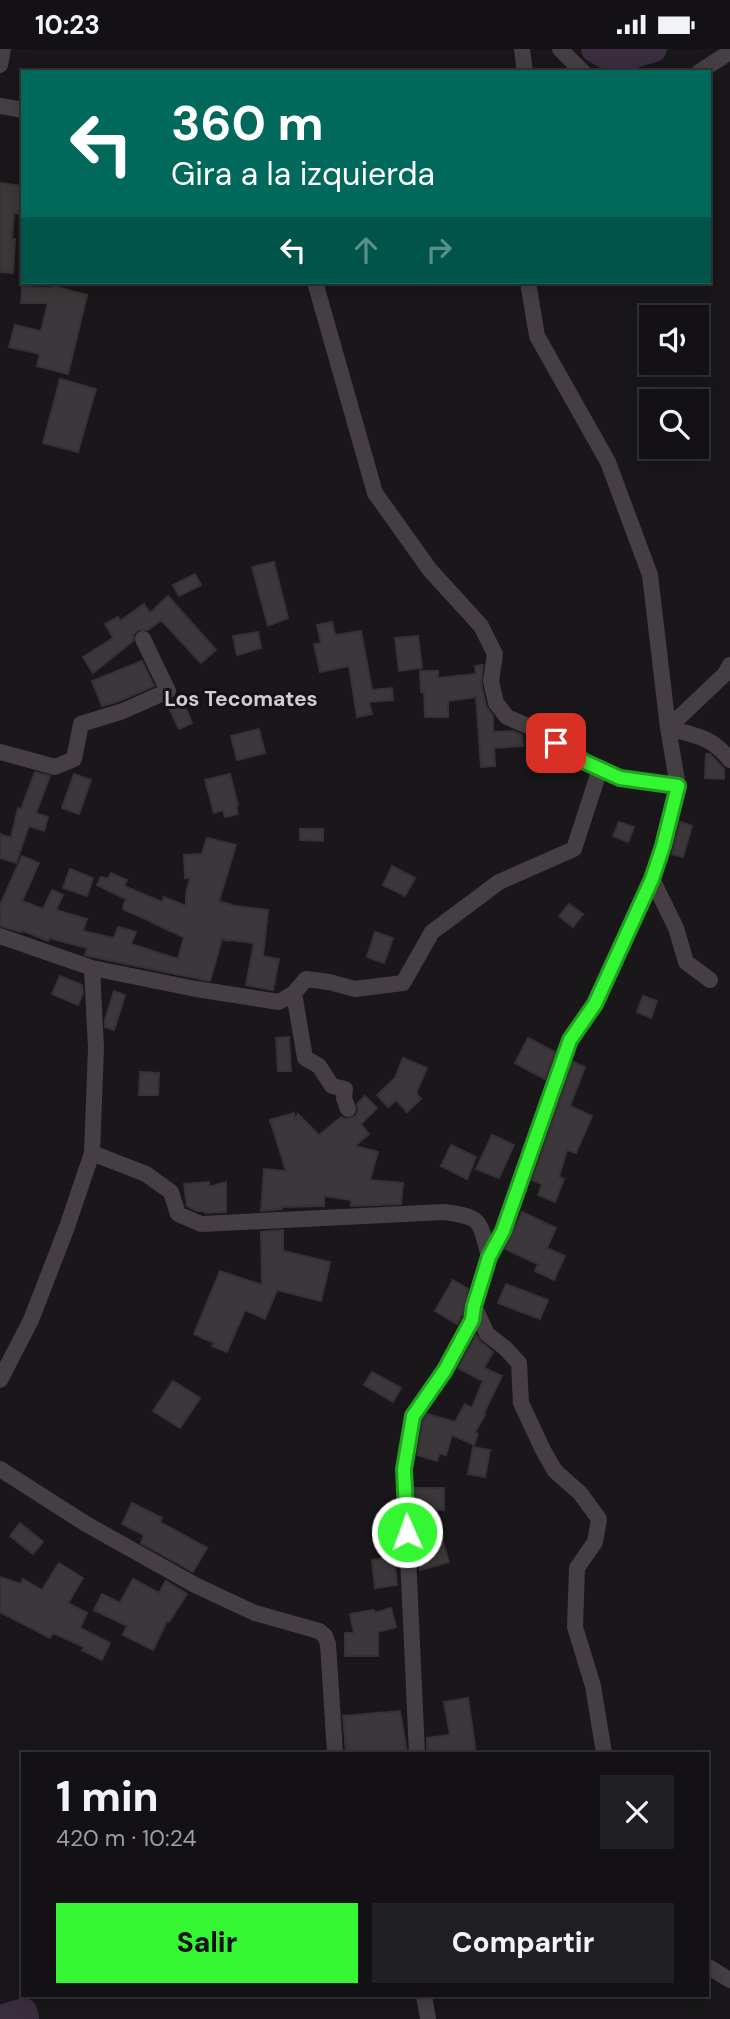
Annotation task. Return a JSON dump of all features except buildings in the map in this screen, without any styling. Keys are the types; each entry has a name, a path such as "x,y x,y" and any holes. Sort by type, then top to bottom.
{"street":[{"path":"0,65 3,49"},
{"path":"522,49 525,70"},
{"path":"560,49 581,70"},
{"path":"702,70 730,52"},
{"path":"0,106 21,110"},
{"path":"316,284 375,493 430,570 481,626 495,654 491,681 496,703 507,717 535,729 600,769 620,778 678,786"},
{"path":"416,1752 404,1469 413,1416 445,1370 472,1320 489,1257 503,1231 570,1040 595,1004 652,879 678,786 668,728 650,575 608,462 537,336 528,284"},
{"path":"0,753 55,767 74,759 81,724 123,711 167,691 143,639"},
{"path":"668,728 725,674 730,665"},
{"path":"668,728 709,739 720,747 730,760"},
{"path":"0,936 92,968 279,1002 293,993 306,979 355,989 403,983 432,932 499,882 574,849 600,769"},
{"path":"652,879 676,928 686,962 710,981"},
{"path":"0,1380 31,1320 92,1153 96,1048 92,968"},
{"path":"293,993 304,1058 319,1066 332,1086 345,1089 344,1098 348,1109"},
{"path":"92,1153 146,1174 171,1192 178,1214 201,1224 444,1212 470,1216 481,1226 489,1257"},
{"path":"474,1306 487,1334 519,1363 521,1403 555,1471 580,1493 599,1519 595,1542 577,1568 575,1627 593,1686 604,1752"},
{"path":"0,1469 86,1524 195,1585 255,1613 319,1631 325,1636 328,1644 335,1752"},
{"path":"709,1967 730,1980"},
{"path":"424,1997 428,2019"}],"waterway":[{"path":"594,49 614,61 654,49"},
{"path":"0,2018 24,2011 26,2019"}],"district":[{"name":"Los Tecomates","path":"241,699"}],"route":[{"path":"407,1532 404,1469 413,1416 445,1370 472,1320 489,1257 503,1231 570,1040 595,1004 652,879 678,786 620,778 585,762 556,743"}]}
